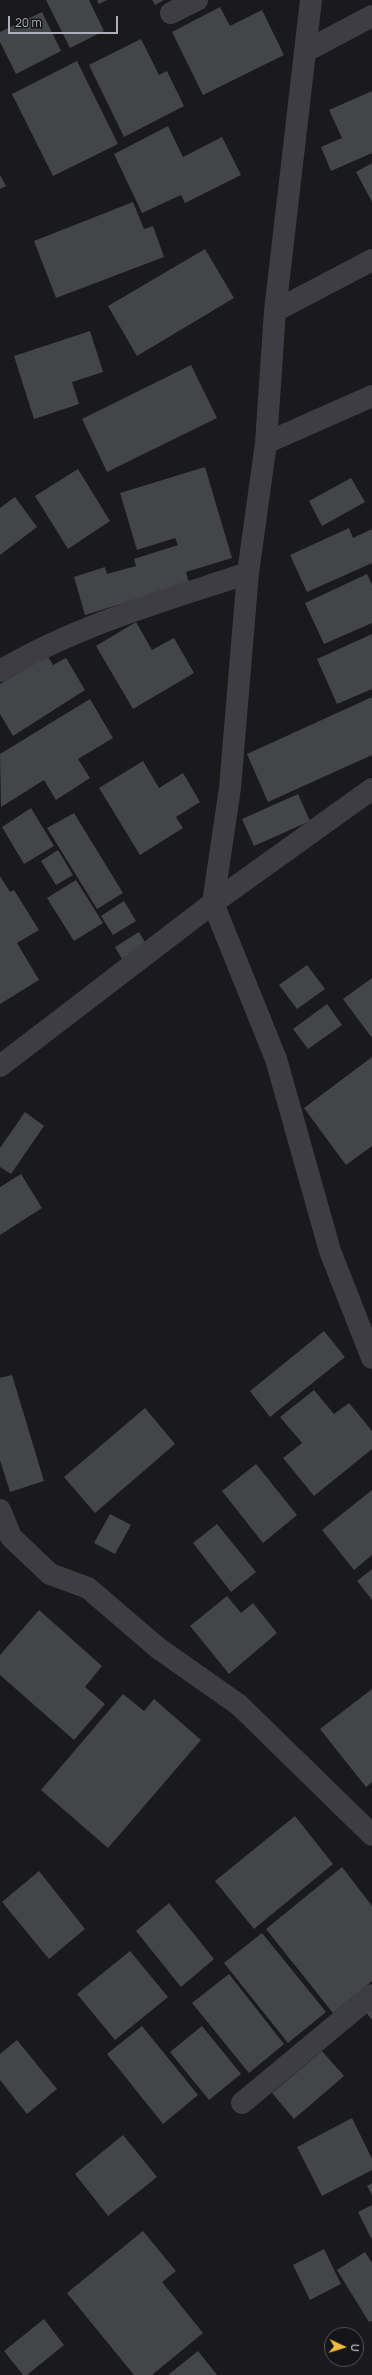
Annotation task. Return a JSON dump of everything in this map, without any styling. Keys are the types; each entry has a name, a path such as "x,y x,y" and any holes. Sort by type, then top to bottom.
{"street":[{"path":"170,13 197,0"},
{"path":"310,0 306,51 275,310 266,443 248,573 230,788 213,903 276,1059 330,1251 372,1358"},
{"path":"306,51 372,16"},
{"path":"275,310 372,260"},
{"path":"266,443 372,396"},
{"path":"0,671 36,650 124,614 248,573"},
{"path":"0,1066 213,903 372,789"},
{"path":"0,1510 11,1537 50,1574 88,1588 158,1648 239,1704 372,1835"},
{"path":"242,2103 372,1996"}],"building":[{"path":"46,0 89,0 104,31 70,48"},
{"path":"97,0 107,0 99,4"},
{"path":"152,0 164,0 155,5"},
{"path":"220,7 230,26 262,10 284,55 203,95 172,32"},
{"path":"42,12 61,51 16,74 0,42 0,32"},
{"path":"141,39 159,75 167,71 184,106 124,137 89,65"},
{"path":"77,61 118,144 53,176 12,94"},
{"path":"372,91 372,153 331,171 321,147 342,138 329,110"},
{"path":"168,126 183,157 222,137 241,175 185,203 181,195 142,213 114,154"},
{"path":"372,163 372,202 356,172"},
{"path":"0,175 6,186 0,189"},
{"path":"133,202 144,229 153,226 164,257 56,298 34,241"},
{"path":"205,249 234,298 137,356 108,306"},
{"path":"90,331 103,372 72,382 79,404 34,419 14,356"},
{"path":"191,365 217,418 107,472 82,419"},
{"path":"205,467 232,558 186,572 189,583 85,615 74,577 105,567 107,574 136,566 134,559 178,545 175,538 137,550 120,493"},
{"path":"78,469 110,521 68,549 35,496"},
{"path":"351,478 365,502 322,526 309,501"},
{"path":"15,497 37,527 0,555 0,508"},
{"path":"349,528 353,538 372,529 372,563 307,592 290,555"},
{"path":"367,574 372,585 372,623 324,644 305,603"},
{"path":"136,622 152,650 174,638 194,673 133,709 96,646"},
{"path":"372,634 372,689 337,704 317,659"},
{"path":"47,655 53,665 66,658 85,690 13,736 0,714 0,684"},
{"path":"372,697 372,755 268,802 247,754"},
{"path":"90,699 113,738 78,759 90,778 56,800 44,780 1,807 0,754"},
{"path":"143,761 159,788 183,773 200,802 176,817 183,828 140,855 99,788"},
{"path":"298,794 310,821 254,846 242,819"},
{"path":"31,808 54,846 24,864 2,827"},
{"path":"74,813 123,893 97,909 47,828"},
{"path":"58,850 73,875 56,885 41,861"},
{"path":"0,876 10,892 14,890 39,930 17,943 39,980 0,1004"},
{"path":"76,880 103,923 74,941 47,898"},
{"path":"124,901 136,921 113,935 101,916"},
{"path":"139,932 146,944 122,959 115,947"},
{"path":"307,965 325,989 297,1009 279,985"},
{"path":"372,978 372,1038 343,999"},
{"path":"327,1004 342,1025 308,1049 293,1029"},
{"path":"372,1057 372,1146 346,1165 304,1108"},
{"path":"25,1112 44,1126 11,1174 0,1167 0,1148"},
{"path":"21,1174 42,1208 0,1235 0,1187"},
{"path":"324,1331 345,1357 270,1417 250,1391"},
{"path":"12,1375 44,1481 10,1492 0,1460 0,1378"},
{"path":"314,1390 334,1414 349,1403 372,1431 372,1449 314,1496 283,1458 302,1443 280,1417"},
{"path":"145,1408 175,1444 95,1513 64,1477"},
{"path":"256,1464 297,1515 263,1543 222,1491"},
{"path":"372,1490 372,1555 354,1570 322,1530"},
{"path":"110,1514 131,1525 115,1554 94,1543"},
{"path":"217,1524 256,1572 231,1592 193,1543"},
{"path":"372,1569 372,1600 357,1581"},
{"path":"227,1596 241,1613 253,1603 277,1633 229,1674 190,1626"},
{"path":"39,1610 102,1666 85,1687 105,1704 74,1740 0,1675 0,1655"},
{"path":"372,1689 372,1782 366,1787 320,1729"},
{"path":"123,1694 144,1711 154,1699 201,1740 108,1848 41,1790"},
{"path":"295,1816 333,1864 254,1929 215,1881"},
{"path":"342,1867 372,1906 372,1981 333,2013 266,1929"},
{"path":"39,1871 85,1929 49,1959 2,1902"},
{"path":"169,1903 214,1959 181,1987 136,1931"},
{"path":"262,1933 326,2012 288,2043 224,1963"},
{"path":"130,1951 168,1997 115,2040 77,1994"},
{"path":"229,1974 284,2044 249,2073 192,2003"},
{"path":"372,2005 372,2020 365,2011"},
{"path":"142,2026 198,2095 163,2124 107,2054"},
{"path":"202,2026 241,2074 209,2100 170,2052"},
{"path":"17,2040 57,2089 27,2114 0,2080 0,2054"},
{"path":"322,2051 344,2076 294,2119 272,2093"},
{"path":"352,2118 372,2159 372,2170 322,2196 297,2147"},
{"path":"123,2135 157,2177 108,2216 75,2174"},
{"path":"372,2183 372,2195 367,2186"},
{"path":"372,2205 372,2240 358,2212"},
{"path":"143,2231 176,2271 162,2282 203,2333 152,2375 134,2375 67,2293"},
{"path":"324,2249 341,2284 310,2300 293,2265"},
{"path":"365,2252 372,2263 372,2321 369,2322 337,2270"},
{"path":"44,2319 64,2345 27,2375 23,2375 4,2351"},
{"path":"198,2351 217,2375 168,2375"}]}
